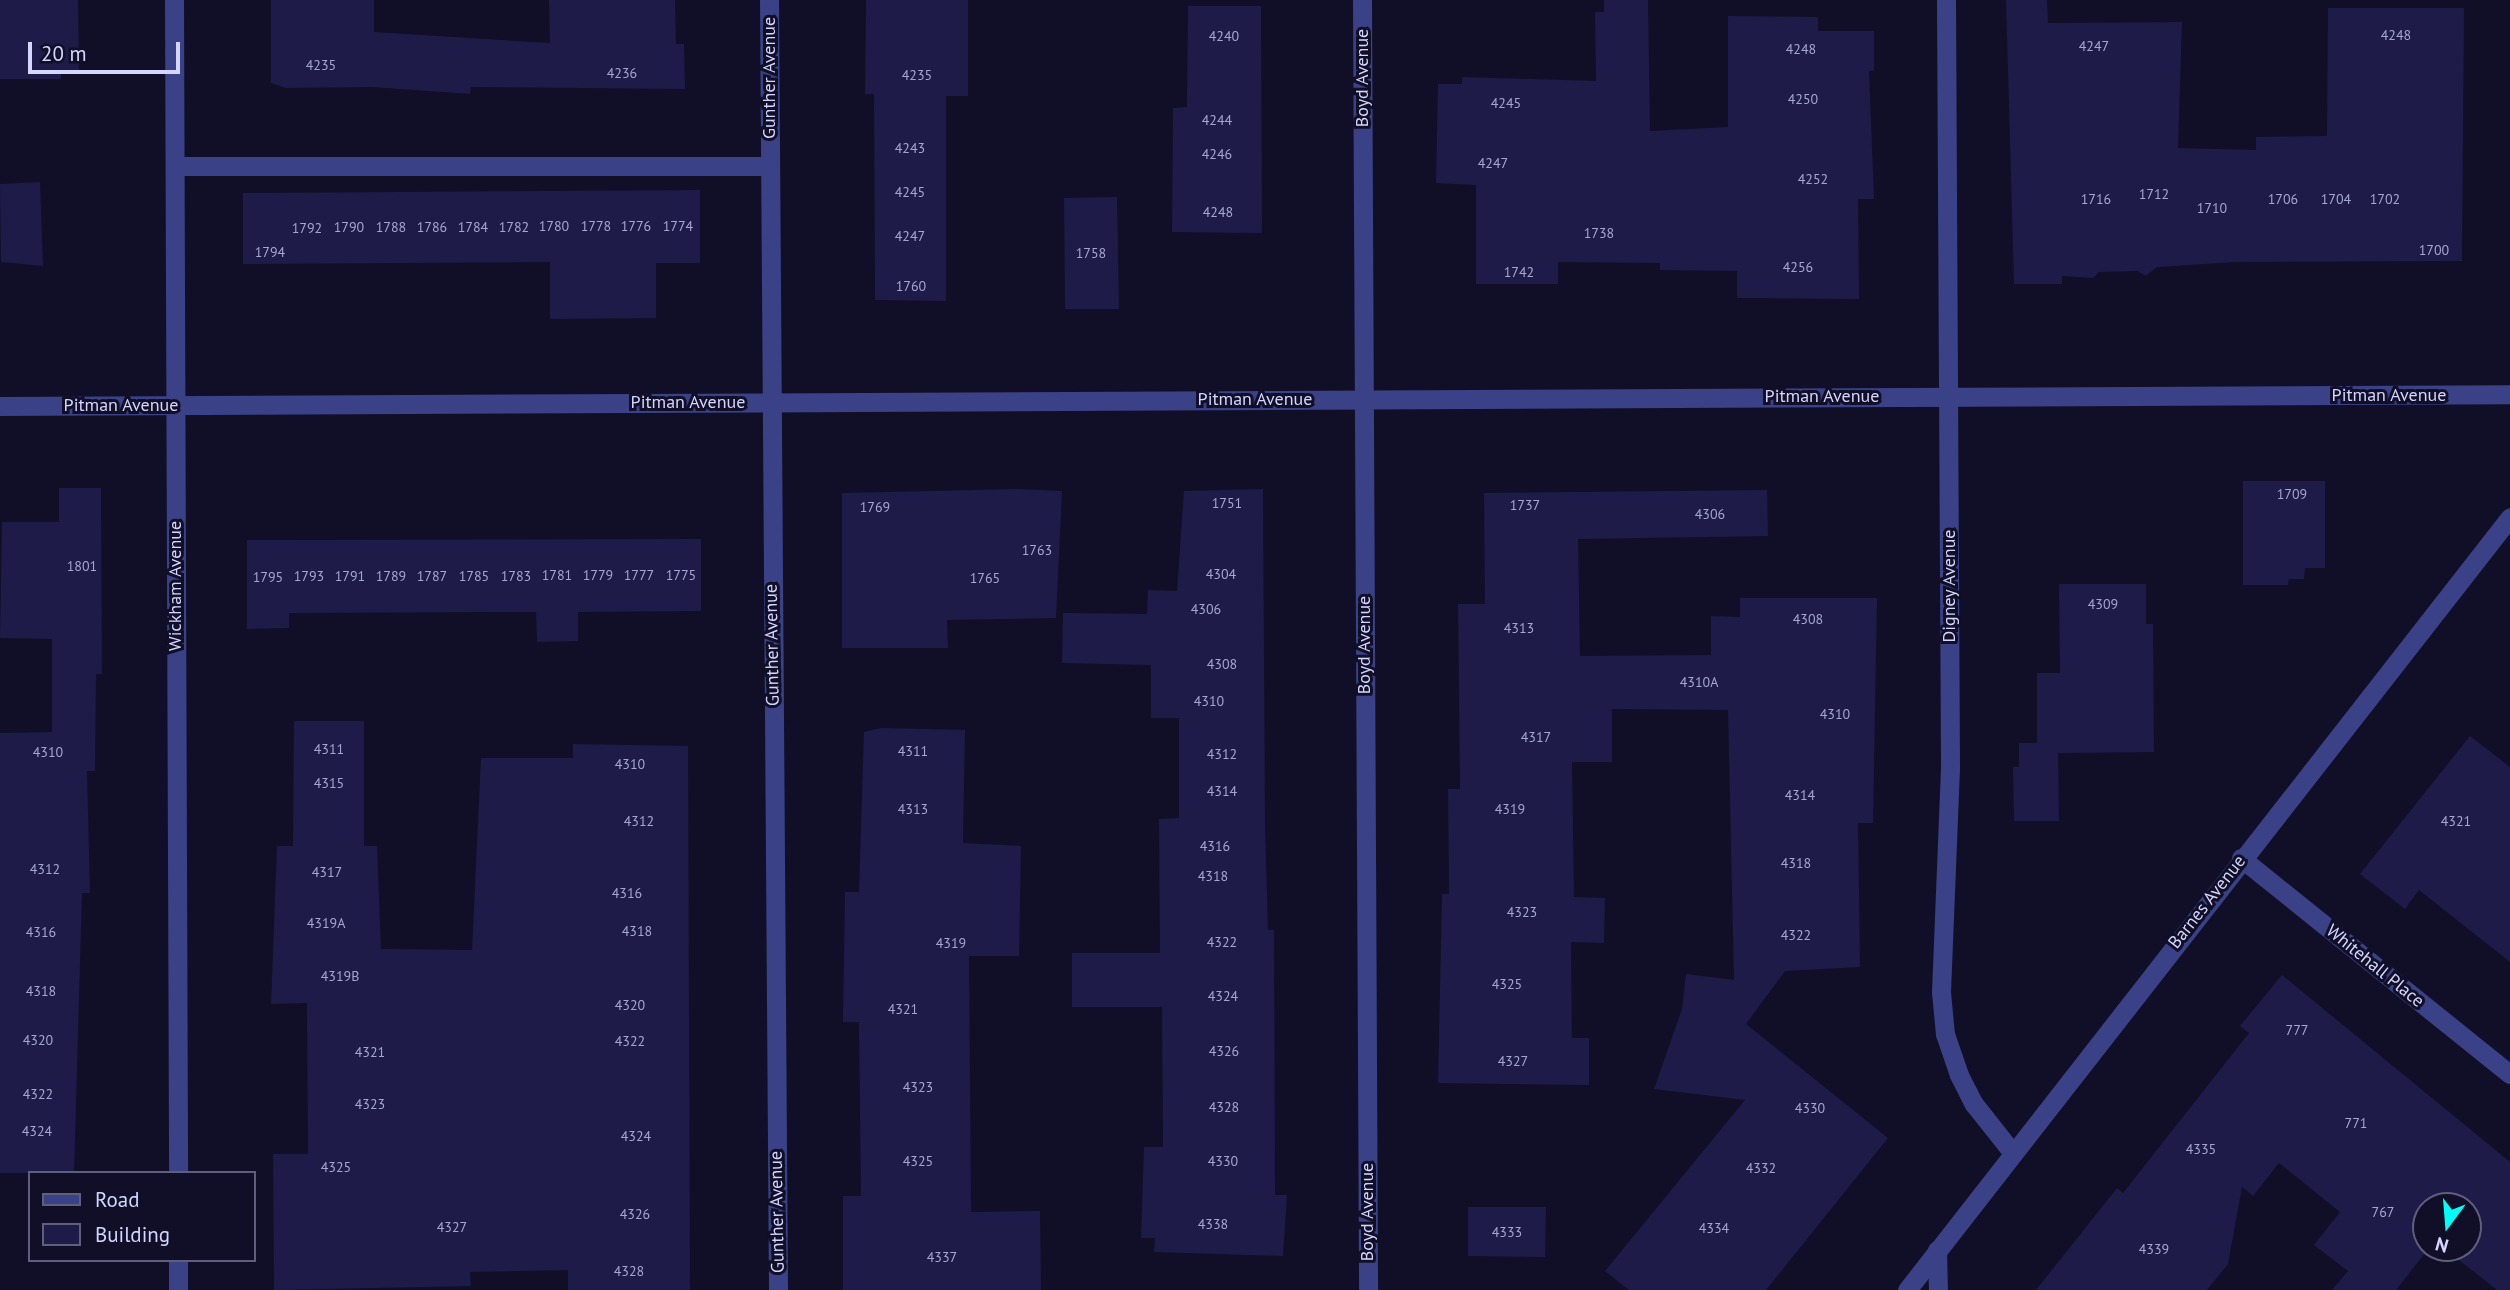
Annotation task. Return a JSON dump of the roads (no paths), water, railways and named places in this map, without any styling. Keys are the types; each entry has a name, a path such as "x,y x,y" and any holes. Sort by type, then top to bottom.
{"street":[{"name":"Wickham Avenue","path":"174,0 178,1171"},
{"name":"Gunther Avenue","path":"769,0 769,401 778,1290"},
{"name":"Boyd Avenue","path":"1362,0 1368,1290"},
{"name":"Digney Avenue","path":"1946,0 1950,768 1941,992 1945,1034 1959,1075 1974,1104 2012,1152"},
{"path":"175,166 769,166"},
{"name":"Pitman Avenue","path":"0,406 2510,394"},
{"name":"Barnes Avenue","path":"1907,1290 2241,858 2510,517"},
{"name":"Whitehall Place","path":"2241,858 2510,1074"},
{"path":"1937,1250 1938,1290"},
{"path":"178,1262 178,1290"}]}
